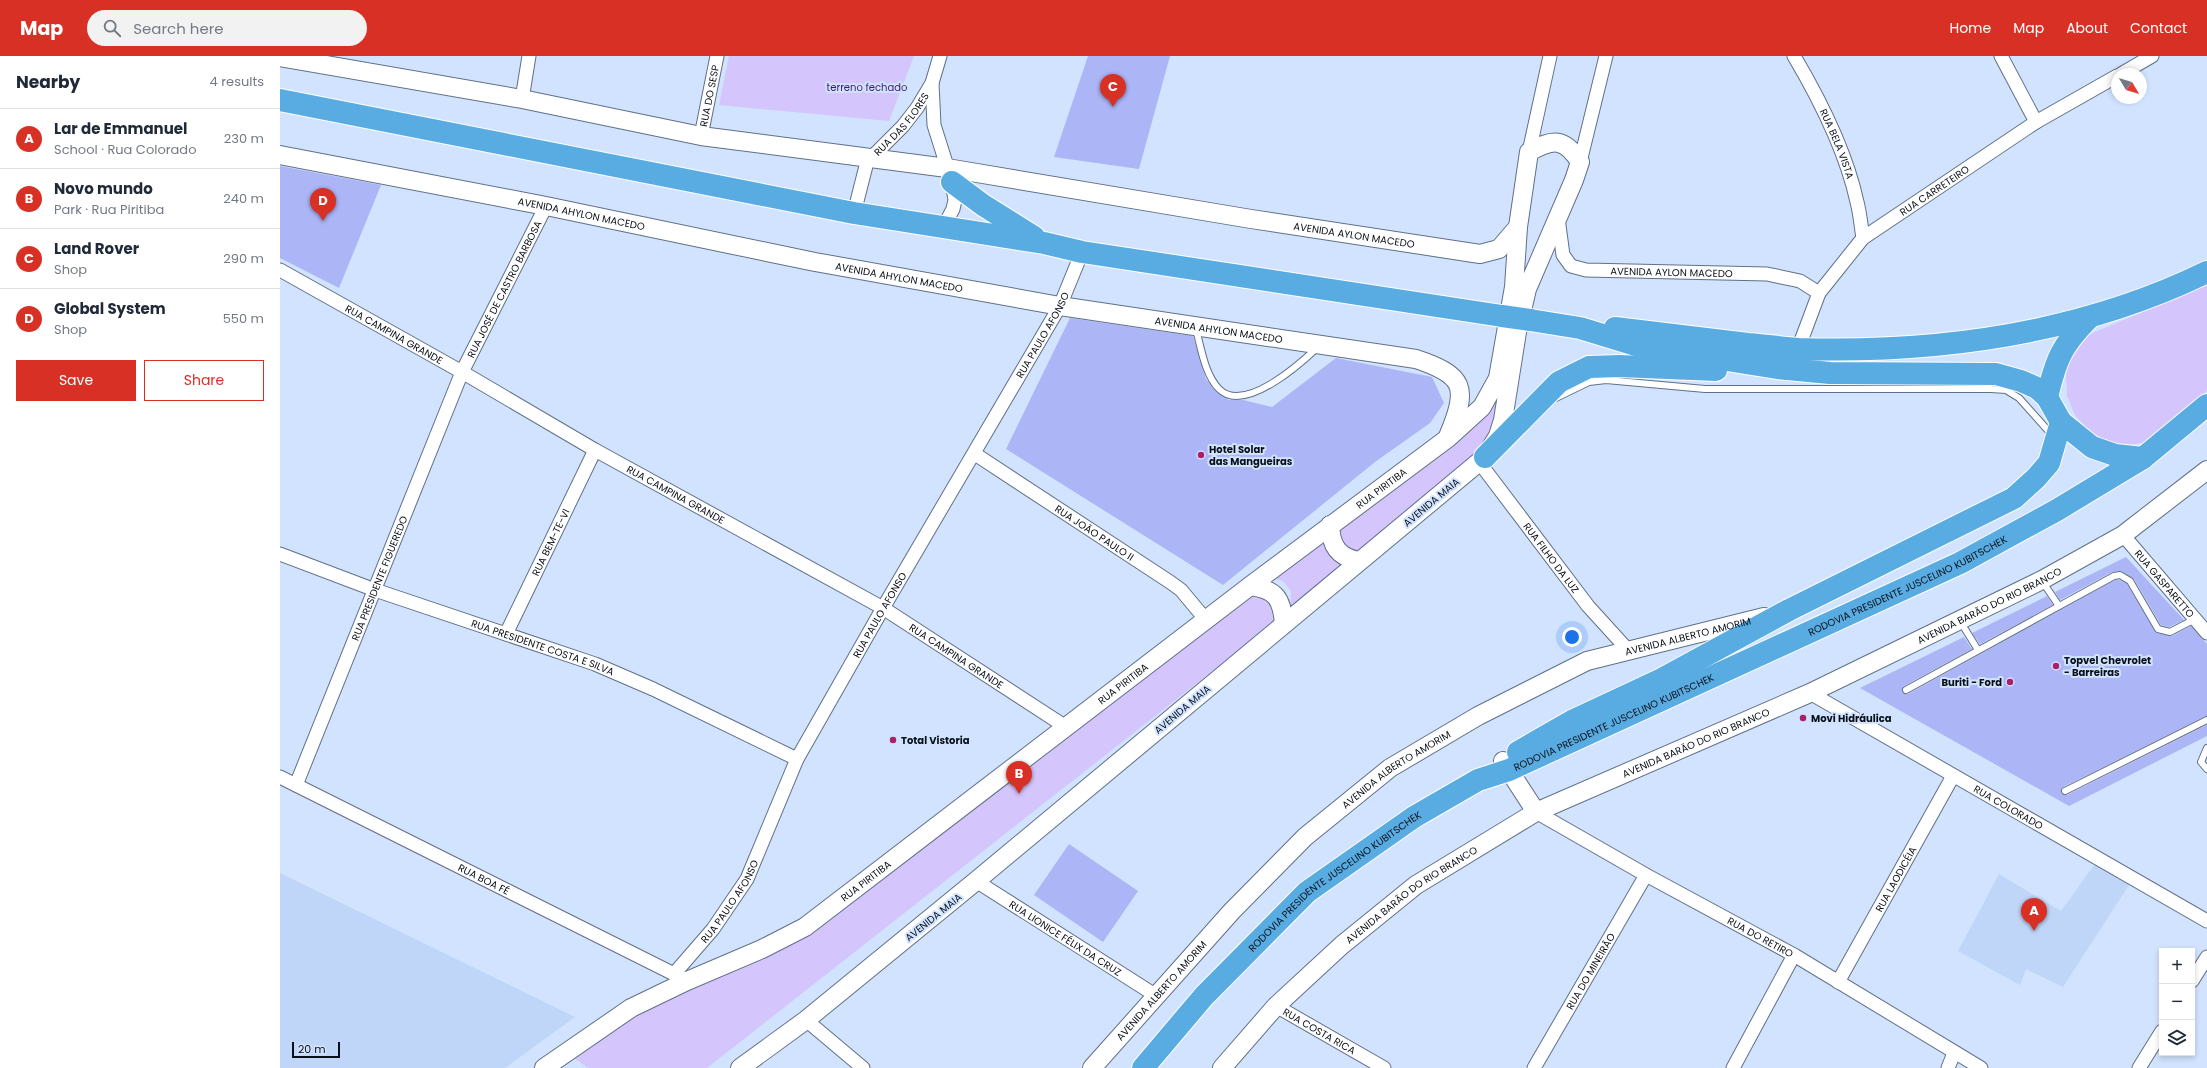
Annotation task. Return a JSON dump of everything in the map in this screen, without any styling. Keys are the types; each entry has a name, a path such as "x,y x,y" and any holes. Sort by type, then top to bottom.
{"highway":[{"path":"280,100 854,213 1044,243 1082,252 1504,326 1530,320 1580,328 1639,346 1776,368 1830,372"},
{"path":"950,175 983,206 1044,243"},
{"path":"1580,328 1610,327 1798,349 1885,350 1938,345 2020,333 2088,318 2145,299 2207,272"},
{"path":"2047,397 2060,353 2070,336 2088,318"},
{"path":"1482,460 1559,382 1589,367 1620,366 1830,372 1996,374 2021,381 2037,388 2047,397 2059,431 2049,463 2036,478 2014,498 1789,610 1662,679 1572,721 1506,766"},
{"name":"RODOVIA PRESIDENTE JUSCELINO KUBITSCHEK","path":"1143,1068 1204,996 1307,892 1414,817 1478,780 1506,766 1960,563 2057,510 2143,458 2203,411"},
{"path":"2059,431 2092,447 2115,455 2143,458"}],"main road":[{"name":"AVENIDA AYLON MACEDO","path":"280,57 341,62 701,136 869,158 950,175 1480,254 1499,249 1518,227"},
{"path":"1529,152 1543,144 1561,142 1572,149 1580,162"},
{"name":"RUA PIRITIBA","path":"544,1068 631,1008 680,977 762,949 805,927 1330,525 1448,438 1482,407 1498,378 1504,326 1514,287 1518,227 1529,152"},
{"name":"AVENIDA AHYLON MACEDO","path":"280,155 546,206 815,262 1060,306 1416,359 1448,372 1459,384 1461,396 1459,410 1448,438"},
{"name":"AVENIDA MAIA","path":"740,1068 806,1020 976,881 1482,460 1498,436 1503,420 1517,332 1527,289 1558,218 1580,162"},
{"name":"AVENIDA BARÃO DO RIO BRANCO","path":"1222,1068 1276,1006 1342,946 1416,885 1536,812 1810,693 2042,580 2123,535 2207,470"},
{"path":"1330,525 1332,543 1336,550 1348,559 1359,561"},
{"path":"1250,586 1260,587 1272,593 1279,599 1283,610 1284,624"},
{"name":"AVENIDA ALBERTO AMORIM","path":"1092,1068 1155,995 1232,911 1305,838 1390,768 1478,716 1587,661 1628,650 1710,632 1789,610"},
{"path":"1506,766 1536,812"}],"street":[{"path":"522,99 529,56"},
{"name":"RUA DO SESP","path":"701,136 716,56"},
{"name":"RUA DAS FLORES","path":"854,213 861,180 869,158 903,126 932,83 940,56"},
{"path":"1529,152 1550,56"},
{"path":"1580,162 1606,56"},
{"name":"RUA BELA VISTA","path":"1794,56 1831,128 1847,167 1857,202 1863,238"},
{"path":"2001,56 2036,122"},
{"path":"2131,68 2152,56"},
{"name":"RUA CARRETEIRO","path":"1798,349 1819,293 1863,238 2036,122 2111,79"},
{"path":"932,83 934,125 950,175 955,200 953,209 943,228"},
{"name":"RUA JOSÉ DE CASTRO BARBOSA","path":"462,372 546,206"},
{"name":"AVENIDA AYLON MACEDO","path":"1558,218 1563,255 1571,266 1586,270 1767,274 1786,276 1800,281 1819,293"},
{"name":"RUA PAULO AFONSO","path":"680,977 747,879 797,759 883,608 975,454 1060,306 1082,252"},
{"name":"RUA CAMPINA GRANDE","path":"280,270 462,372 595,450 883,608 1066,727"},
{"name":"RUA PRESIDENTE FIGUEREDO","path":"296,785 462,372"},
{"name":"RUA BEM-TE-VI","path":"506,634 595,450"},
{"name":"RUA JOÃO PAULO II","path":"975,454 1170,582 1188,598 1206,620"},
{"name":"RUA FILHO DA LUZ","path":"1482,460 1588,606 1628,650"},
{"name":"RUA GASPARETTO","path":"2123,535 2207,633"},
{"name":"RUA PRESIDENTE COSTA E SILVA","path":"280,554 375,590 595,664 653,689 797,759"},
{"name":"RUA COLORADO","path":"1810,693 2207,921"},
{"name":"RUA LAODICÉIA","path":"1838,982 1953,776"},
{"name":"RUA BOA FÉ","path":"280,777 680,977"},
{"name":"RUA DO RETIRO","path":"1536,812 1646,875 1794,955 1981,1068"},
{"name":"RUA DO MINEIRÃO","path":"1534,1068 1646,875"},
{"name":"RUA LIONICE FÉLIX DA CRUZ","path":"976,881 1155,995"},
{"path":"1733,1068 1794,955"},
{"path":"2195,976 2207,957"},
{"name":"RUA COSTA RICA","path":"1276,1006 1384,1068"},
{"path":"806,1020 864,1068"},
{"path":"2139,1068 2159,1036"},
{"path":"1948,1068 1954,1053"}],"lane":[{"path":"1195,326 1211,378 1224,392 1239,396 1245,396 1270,384 1300,364 1320,345"},
{"path":"1528,412 1589,382 1606,380 1705,389 1991,389 2006,390 2019,398 2059,431"},
{"path":"1906,690 2120,574 2130,581 2158,629 2170,632 2195,619"},
{"path":"2042,580 2059,606"},
{"path":"1959,620 1978,650"},
{"path":"2065,790 2207,720"},
{"path":"2207,748 2201,762 2207,769"}],"shaded area":[{"path":"2097,861 2131,882 2063,987 2026,969 2020,985 1958,951 1999,874 2061,911"},
{"path":"280,873 575,1017 505,1068 280,1068"}],"green space":[{"name":"terreno fechado","path":"729,56 914,56 889,121 719,105"},
{"path":"2207,285 2207,391 2148,442 2128,445 2107,441 2089,431 2075,415 2067,396 2066,375 2071,355 2083,337"},
{"path":"1505,396 1482,450 1368,547 1356,553 1345,548 1337,537 1342,520 1496,397"},
{"path":"1324,533 1347,563 1290,611 1291,591 1283,581 1271,577"},
{"path":"1260,589 1279,615 1243,647 707,1068 588,1068 571,1056 636,1009 793,933"}],"building":[{"path":"1088,56 1170,56 1139,169 1054,157"},
{"path":"280,166 381,185 339,288 280,258"},
{"name":"Hotel Solar das Mangueiras","path":"1070,318 1193,336 1206,379 1216,392 1229,400 1243,400 1272,407 1336,358 1432,377 1444,403 1430,423 1375,462 1223,585 1006,449"},
{"path":"2126,557 2184,620 2169,627 2161,625 2134,579 2122,571 2112,572 2060,600 2055,592"},
{"name":"Topvel Chevrolet - Barreiras","path":"2115,580 2119,580 2127,584 2156,633 2172,636 2191,626 2207,644 2207,716 2063,787 2061,793 2067,795 2207,725 2207,736 2069,806 1860,688 1964,637 1972,649 1904,686 1902,692 1908,694"},
{"path":"2047,596 2053,605 1980,644 1972,633"},
{"path":"1069,844 1138,891 1103,942 1034,895"}],"place":[{"name":"Land Rover","path":"1113,107"},
{"name":"Global System","path":"323,221"},
{"name":"Hotel Solar das Mangueiras","path":"1201,455"},
{"name":"Topvel Chevrolet - Barreiras","path":"2056,666"},
{"name":"Buriti - Ford","path":"2010,682"},
{"name":"Movi Hidráulica","path":"1803,718"},
{"name":"Total Vistoria","path":"893,740"},
{"name":"Novo mundo","path":"1019,794"},
{"name":"Lar de Emmanuel","path":"2034,931"}]}
